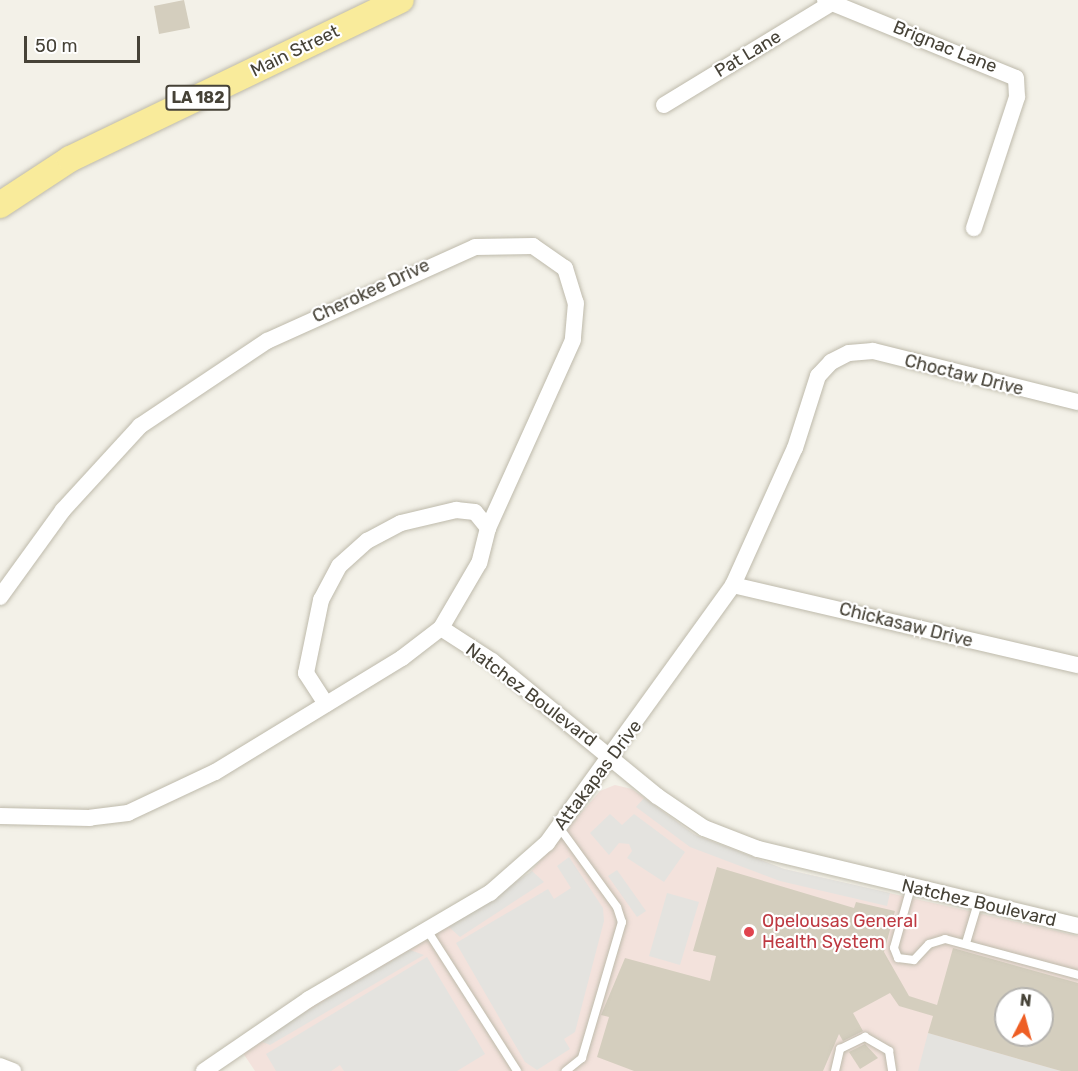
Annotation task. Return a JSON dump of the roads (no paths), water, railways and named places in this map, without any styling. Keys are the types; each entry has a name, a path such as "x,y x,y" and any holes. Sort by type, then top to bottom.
{"main road":[{"name":"Main Street","path":"0,205 70,159 401,0"}],"street":[{"name":"Pat Lane","path":"664,105 829,1"},
{"name":"Brignac Lane","path":"829,1 1016,78 1017,97 974,228"},
{"name":"Cherokee Drive","path":"0,597 113,453 202,381 300,323 439,260 476,247 514,243 533,246 564,268 576,322 560,376 488,528 479,563 441,628"},
{"name":"Choctaw Drive","path":"849,353 873,351 1078,402"},
{"name":"Attakapas Drive","path":"204,1071 243,1040 490,893 559,827 734,585 795,448 818,376 849,353"},
{"path":"326,704 306,673 310,636 339,566 367,540 401,523 456,510 475,512 488,528"},
{"name":"Chickasaw Drive","path":"734,585 1078,664"},
{"path":"0,816 90,818 128,813 215,772 326,704 441,628"},
{"name":"Natchez Boulevard","path":"441,628 612,756 657,796 704,828 758,849 1078,926"},
{"path":"0,1066 13,1071"}],"lane":[{"path":"559,827 617,907 622,922 582,1058 566,1071"},
{"path":"910,887 894,948 898,958 914,960 937,940 966,943 1078,975"},
{"path":"966,943 978,903"},
{"path":"427,930 517,1071"},
{"path":"834,1069 845,1044 865,1036 889,1051 892,1071"}],"place":[{"name":"Opelousas General Health System","path":"749,932"}]}
